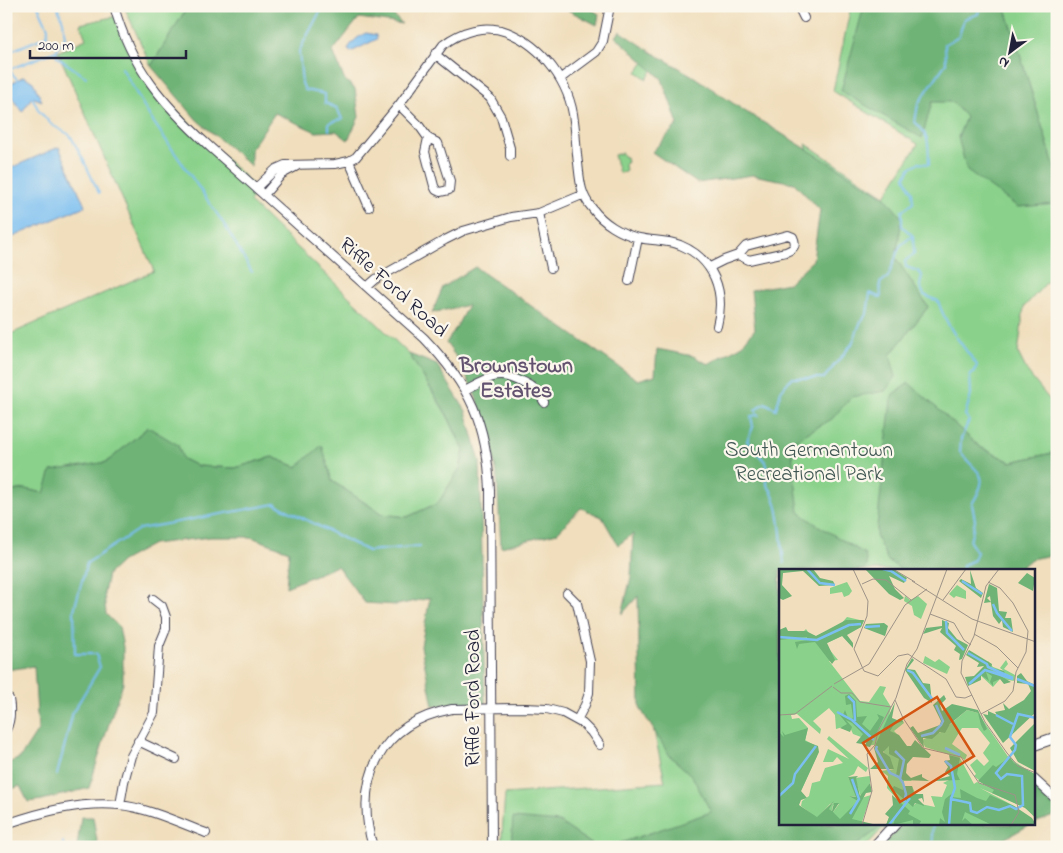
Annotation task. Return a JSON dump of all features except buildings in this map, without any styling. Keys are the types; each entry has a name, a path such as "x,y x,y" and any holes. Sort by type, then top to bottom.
{"main road":[{"path":"1036,744 1057,737"},
{"path":"874,847 893,826"}],"street":[{"name":"Riffle Ford Road","path":"114,6 131,51 151,86 184,124 424,338 450,368 465,390 478,417 488,454 489,470 492,847"},
{"path":"560,78 596,52 603,41 610,6"},
{"path":"795,6 799,8 804,18"},
{"path":"256,188 276,168 285,165 335,164 349,161 363,150 399,105 435,54 452,38 468,31 502,30 534,47 560,78 569,98 574,120 582,195 610,226 638,238 679,244 690,250 710,268 718,287 720,312 717,326"},
{"path":"435,54 490,98 501,117 509,142 510,156"},
{"path":"399,105 418,124 428,138 438,143 450,182 448,190 444,192 436,190 434,186 425,152 428,138"},
{"path":"349,161 369,207"},
{"path":"264,195 282,174 299,165"},
{"path":"367,287 376,279 464,231 511,217 539,213 582,195"},
{"path":"539,213 551,268"},
{"path":"710,268 724,260 738,256 750,260 791,250 795,242 793,237 788,235 746,246 738,256"},
{"path":"629,281 638,238"},
{"path":"465,390 492,376 507,375 531,386 544,402"},
{"path":"567,593 577,603 590,661 589,692 586,705 577,720"},
{"path":"120,805 127,767 138,741 154,713 159,646 166,629 166,617 162,606 153,599"},
{"path":"6,699 10,699 10,720 6,730"},
{"path":"373,847 366,817 367,790 372,769 387,744 408,725 419,719 438,712 452,710 547,709 563,713 577,720 591,732 600,745"},
{"path":"138,741 176,759"},
{"path":"1036,781 1057,800"},
{"path":"6,824 52,811 86,805 120,805 162,816 206,833"}],"green space":[{"path":"124,6 188,6 151,66"},
{"path":"188,6 385,6 402,24 359,18 333,51 344,79 355,89 359,117 348,140 336,131 316,132 275,113 251,149 251,166 197,120 151,66"},
{"path":"560,6 586,6 599,14 597,25"},
{"name":"South Germantown Recreational Park","path":"851,6 1057,6 1057,175 1006,9 1018,206 1057,204 1057,271 1024,307 1018,353 1028,373 1057,409 1057,452 1011,462 980,447 909,384 905,569 779,569 779,826 897,826 893,832 883,828 865,847 501,847 505,794 665,782 652,722 673,520 761,339 835,241 806,144 885,196 918,144 833,91","holes":["899,264 928,307 890,355"]},
{"path":"864,6 995,6 1006,9 1057,175 1057,204 1018,207 967,171 958,137 966,117 952,102 932,102 922,138 841,91"},
{"path":"117,16 151,86 256,188 250,202 409,354 447,415 464,451 460,468 438,503 407,517 382,514 332,481 272,457 235,468 197,466 183,459 148,427 107,462 86,467 44,493 25,489 6,492 6,336 154,271 58,52 86,39 80,24"},
{"path":"620,31 693,76 743,110 885,197 902,218 896,258 928,307 890,355 896,377 885,391 851,397 832,419 795,440 792,453 799,512 865,554 867,566 864,569 779,569 779,826 882,826 854,847 609,847 711,812 692,776 670,756 640,708 638,596 622,614 631,577 633,534 618,545 602,517 581,508 557,533 501,547 497,475 489,431 474,392 459,361 446,343 468,305 432,313 443,287 475,267 638,380 655,375 657,349 693,356 708,364 741,346 755,329 751,290 789,283 813,260 820,210 794,183 753,175 697,183 652,152 678,124 662,79 616,37"},
{"path":"644,62 653,69 647,79 637,72"},
{"path":"622,153 626,157 626,172 619,173 614,155"},
{"path":"409,354 437,365 466,411 480,462 485,704 433,706 421,646 430,598 397,605 365,603 337,566 286,587 289,551 251,537 210,537 153,544 122,561 108,574 104,593 106,614 119,627 123,647 123,683 89,788 28,802 20,786 6,791 6,764 20,758 38,730 34,666 6,670 6,492 25,489 44,493 51,471 107,462 148,427 178,445 183,459 197,466 235,468 272,457 297,467 322,445 332,481 382,514 407,517 438,503 460,468 464,450 447,415"},
{"path":"909,383 980,447 1011,462 1057,452 1057,554 1031,559 1019,569 900,569 888,561 876,536 893,394"},
{"path":"1036,788 1055,805 1057,810 1054,816 1036,822"},
{"path":"81,817 93,817 98,847 77,847"},
{"path":"513,818 559,822 596,847 511,847"},
{"path":"901,826 1027,826 1006,838 999,847 881,847"}],"water":[{"path":"366,33 376,35 377,39 351,52 348,50 355,40"},
{"path":"24,76 33,82 42,101 32,97 22,112 6,89 6,86"},
{"path":"59,147 85,206 6,240 6,170"}],"waterway":[{"path":"6,53 47,36 48,28 38,6"},
{"path":"10,69 56,51 65,38 63,21 57,6"},
{"path":"323,6 299,51 302,83 305,90 325,94 325,103 337,108 342,119 329,123 329,130"},
{"path":"963,569 963,565 974,560 977,552 970,542 975,520 972,504 978,494 982,480 977,471 960,452 961,439 969,420 965,415 971,395 970,374 974,373 977,365 950,327 938,301 924,295 920,286 922,275 918,271 906,267 905,261 914,254 913,236 902,226 902,211 913,203 912,192 905,177 911,167 918,163 929,164 926,137 915,122 918,104 946,63 945,44 959,36 964,19 978,14 980,6"},
{"path":"56,51 57,57 86,77"},
{"path":"6,67 17,79"},
{"path":"122,68 150,117 224,224 252,272"},
{"path":"32,97 39,111 52,125 70,135 99,193"},
{"path":"784,563 778,511 772,492 767,485 767,464 747,441 753,427 751,416 759,415 755,410 765,403 776,409 781,391 791,378 824,378 852,344 861,321 867,314 870,293 881,298 880,283 888,277 900,246 912,236"},
{"path":"57,775 73,712 100,667 96,654 75,654 74,610 87,563 139,529 275,504 368,551 420,546"},
{"path":"933,826 934,847"},
{"path":"63,842 63,847"}],"district":[{"name":"Brownstown Estates","path":"516,380"}]}
